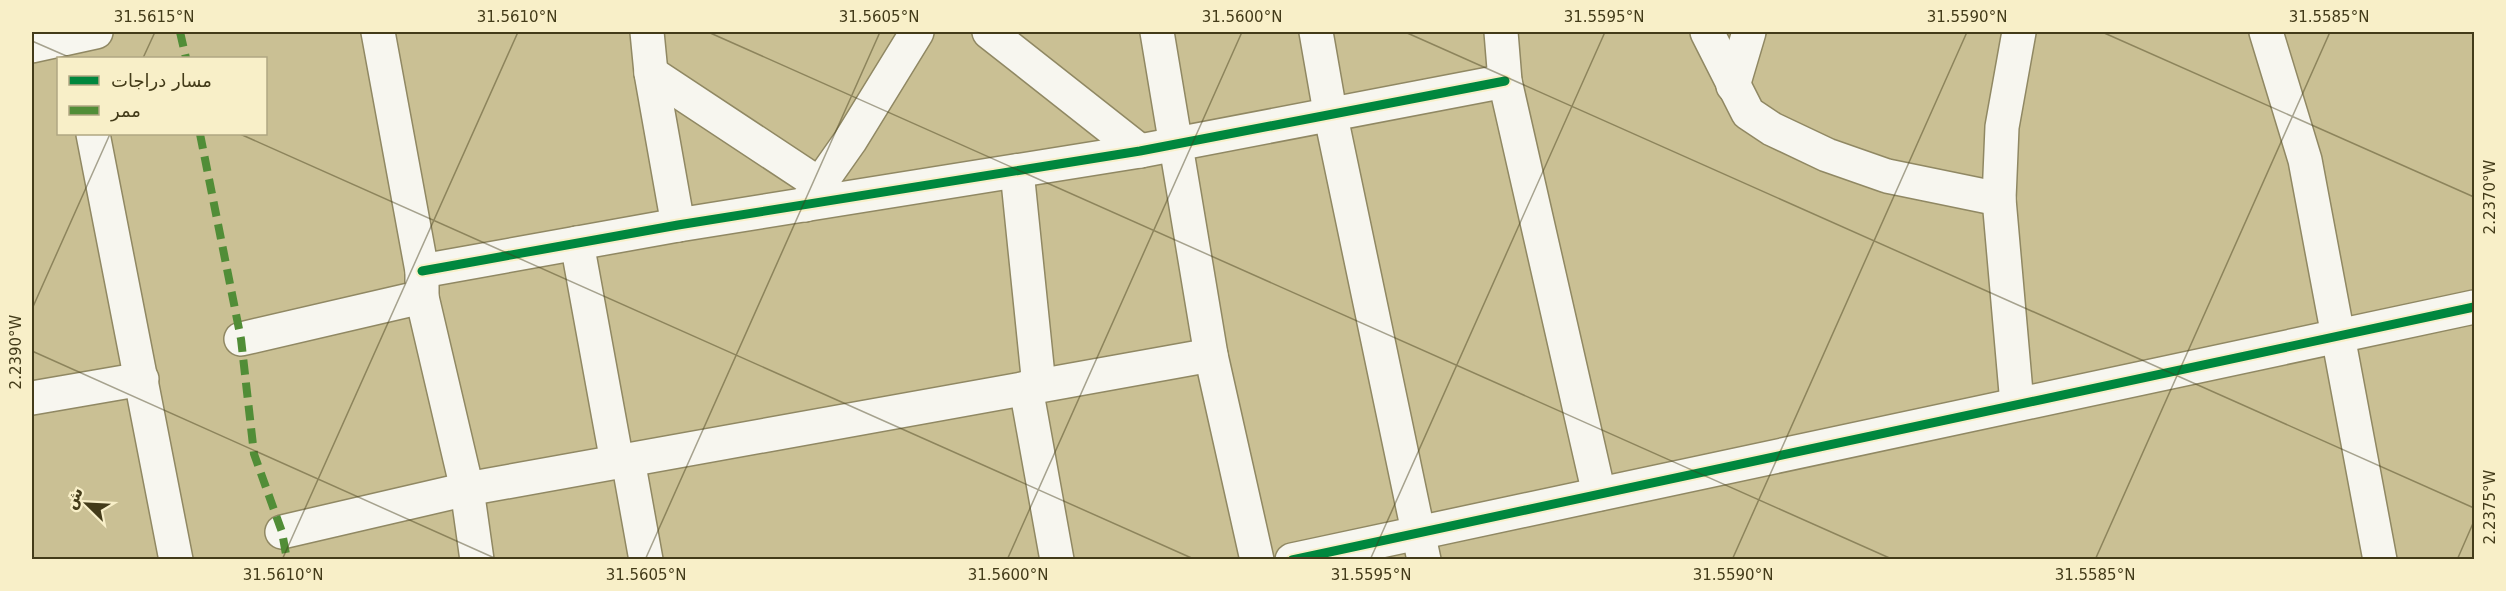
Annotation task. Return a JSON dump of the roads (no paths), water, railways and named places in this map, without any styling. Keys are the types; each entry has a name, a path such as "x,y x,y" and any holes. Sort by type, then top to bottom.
{"street":[{"path":"378,32 422,284 467,489 477,560"},
{"path":"647,32 651,73 678,225"},
{"path":"812,194 917,32"},
{"path":"988,32 1140,151"},
{"path":"1156,32 1211,355 1257,560"},
{"path":"1316,32 1330,112 1422,546"},
{"path":"1501,32 1505,81 1599,494"},
{"path":"1707,32 1748,113 1772,129 1827,155 1887,176 1999,199"},
{"path":"1733,86 1749,32"},
{"path":"2018,404 1999,199 2002,127 2019,32"},
{"path":"2266,32 2305,160 2380,560"},
{"path":"32,46 83,42"},
{"path":"651,73 812,194"},
{"path":"241,339 422,284 577,243 678,225 812,194 1017,171 1140,151 1330,112 1505,81"},
{"path":"93,135 176,560"},
{"path":"1017,171 1032,387 1057,560"},
{"path":"577,243 646,560"},
{"path":"1292,560 1422,546 1599,494 2475,307"},
{"path":"282,532 467,489 1211,355"},
{"path":"32,398 142,379"}]}
